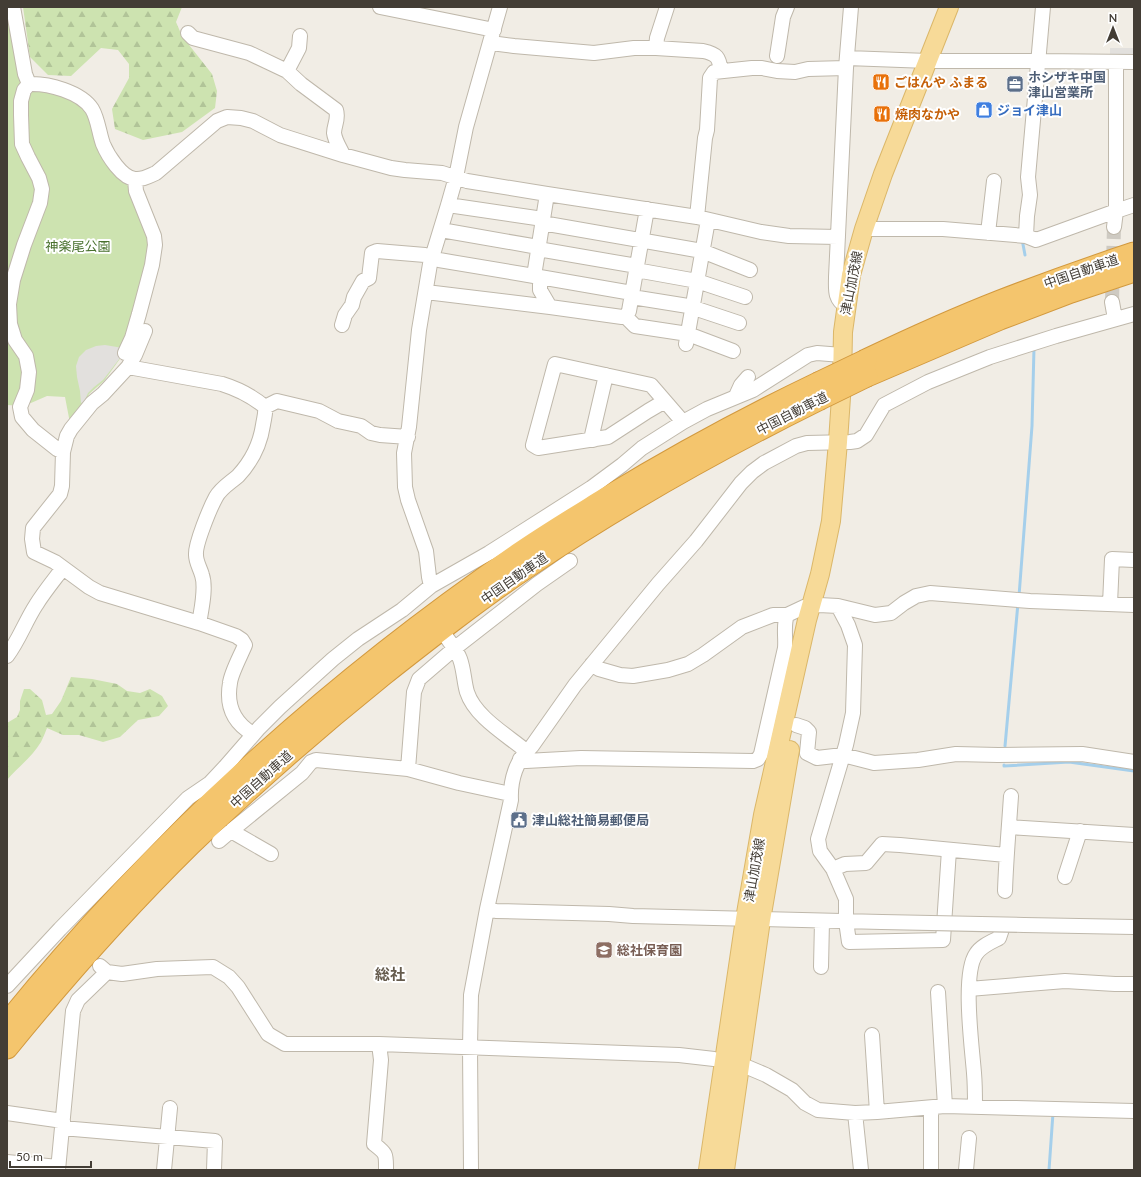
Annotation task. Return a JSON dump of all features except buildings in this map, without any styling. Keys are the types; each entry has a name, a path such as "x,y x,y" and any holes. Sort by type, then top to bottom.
{"highway":[{"name":"中国自動車道","path":"7,1023 70,949 124,889 228,786 336,691 457,597 519,553 641,477 764,409 818,391 866,368 931,330 1069,275 1134,253"},
{"name":"中国自動車道","path":"866,368 1070,292 1134,271"},
{"name":"中国自動車道","path":"7,1048 84,958 135,902 189,847 240,798 365,689 467,610 526,568 648,490 767,425 818,391"}],"main road":[{"name":"津山加茂線","path":"753,919 796,725 820,574 831,521 838,442 843,332 851,276 864,228 883,174 949,7"},
{"name":"津山加茂線","path":"724,1170 732,1063 753,919 763,816 815,606"},
{"name":"津山加茂線","path":"708,1170 732,1063"}],"street":[{"path":"13,7 25,74 29,84"},
{"path":"380,7 492,36 514,46 594,53 634,48 710,52 717,56 722,71"},
{"path":"431,586 426,551 408,500 405,487 404,453 412,408 419,330 432,257 456,177 466,127 500,7"},
{"path":"656,48 657,38 667,7"},
{"path":"777,56 783,17 787,7"},
{"path":"846,306 841,303 836,296 836,277 851,7"},
{"path":"1026,236 1030,195 1028,177 1043,7"},
{"path":"188,33 192,38 249,53 287,70 301,84 336,110 338,115 334,132 343,155"},
{"path":"287,70 299,48 300,36"},
{"path":"687,339 702,251 705,138 707,130 710,78 714,72 762,68 795,72 847,63 928,61 1134,62"},
{"path":"1114,227 1116,211 1116,62"},
{"path":"29,84 54,86 74,94 86,101 93,110 104,145 113,162 125,175 135,179 145,178 156,173 217,121 227,117 241,118 253,121 280,134 343,155 391,168 442,173 467,180 547,194 702,218 761,232 789,236 838,237"},
{"path":"29,84 24,90 21,101 20,115 22,144 39,178 42,189 40,203 24,245 13,280 9,304 10,324 15,340 26,356 29,372 27,390 20,407 22,417 33,430 63,452"},
{"path":"86,410 87,401 90,394 95,388 104,382 127,351 152,265 155,245 154,236 136,191 135,179"},
{"path":"988,233 994,181"},
{"path":"547,194 538,248 537,277 540,290 550,307"},
{"path":"448,205 702,251 750,270"},
{"path":"864,228 943,229 1026,236 1036,240 1134,205"},
{"path":"626,317 629,311 647,209"},
{"path":"441,230 538,248 697,281 745,297"},
{"path":"342,325 345,315 352,305 354,297 363,281 369,278 372,253 377,251 425,255 439,260 632,295 692,308 739,324"},
{"path":"426,292 626,317 635,326 733,351"},
{"path":"1112,302 1115,319"},
{"path":"471,1170 471,994 487,909 511,800 510,794 516,767 523,755 532,746 567,696 658,584 696,541 740,483 769,460 796,446 807,443 857,441 866,435 884,405 928,382 990,357 1056,336 1134,314"},
{"path":"145,331 135,355 128,367 103,394 92,403 67,436 63,452 62,486 60,494 33,528 32,539 34,552 54,562 88,587 100,593 199,623 236,636 242,640 245,645 230,683 229,700 233,714 239,724 261,733"},
{"path":"7,986 64,932 188,798 210,783 261,733 280,706 333,659 358,640 402,610 420,604 431,586 489,553 590,488 622,465 642,448 683,422 707,409 753,390 808,355 817,353 842,355"},
{"path":"665,401 608,437 538,448 533,445 555,364 651,385 665,401 683,422"},
{"path":"128,367 222,384 251,396 265,406 266,412 257,448 238,476 222,489 216,497 197,544 196,555 203,585 199,623"},
{"path":"593,440 592,435 606,375"},
{"path":"736,396 748,377"},
{"path":"265,406 277,401 319,411 338,421 361,426 371,433 380,435 408,436"},
{"path":"1110,604 1112,560 1134,560"},
{"path":"408,769 414,692 419,679 451,643 570,562"},
{"path":"7,656 17,642 37,603 63,568"},
{"path":"592,664 599,669 620,675 633,676 668,670 688,664 742,627 773,615 787,614 793,611 815,606 838,606 875,614 891,613 916,596 930,593 1030,601 1134,605"},
{"path":"838,606 848,625 855,645 853,713 843,755 818,839 820,851 833,869 846,899 846,921 849,942 943,940 949,850"},
{"path":"451,643 460,659 467,693 474,706 523,755 526,761 581,758 753,761 758,759 761,754 785,648 785,620 787,614"},
{"path":"796,725 805,728 809,732 807,753 817,758 843,755 874,763 918,760 956,754 1082,754 1134,762"},
{"path":"219,841 302,773 307,760 408,769 459,783 510,794"},
{"path":"1005,891 1006,855 1011,796"},
{"path":"1009,827 1134,835"},
{"path":"232,830 271,854"},
{"path":"1065,877 1080,831"},
{"path":"833,869 846,864 866,863 882,844 1006,855"},
{"path":"487,909 496,911 822,921 1134,927"},
{"path":"821,967 822,921"},
{"path":"975,1107 970,1026 969,976 973,959 977,953 982,948 999,938 1002,929"},
{"path":"7,1162 58,1168 73,1011 78,1000 104,969 122,974 157,969 213,967 229,977 238,987 268,1034 286,1044 379,1044 679,1055 732,1063 766,1075 792,1090 805,1103 818,1110 855,1113 938,1107 1134,1111"},
{"path":"969,989 1065,981 1134,984"},
{"path":"931,1170 938,1107 938,992"},
{"path":"872,1035 877,1112"},
{"path":"379,1044 381,1060 374,1144 384,1152 386,1157 386,1170"},
{"path":"164,1170 170,1108"},
{"path":"7,1113 63,1125 215,1141 214,1170"},
{"path":"855,1113 861,1170"},
{"path":"966,1170 969,1138"}],"green space":[{"name":"神楽尾公園","path":"7,7 21,68 20,88 30,93 37,89 47,89 80,102 89,113 119,176 128,186 149,234 149,259 122,356 104,381 89,394 82,410 70,423 65,397 47,396 24,406 7,405"},
{"path":"23,7 182,7 176,22 182,36 212,74 217,91 215,108 182,132 143,140 115,129 112,109 129,78 129,64 118,50 101,48 71,76 48,75 30,57"},
{"path":"71,677 117,684 127,691 140,693 150,689 162,696 168,706 159,716 138,720 120,737 103,742 79,735 63,735 47,728 41,742 7,780 7,723 17,717 20,710 20,701 24,689 30,689 42,700 46,715 52,714 61,701"}],"shaded area":[{"path":"1110,48 1133,48 1133,55 1110,55"},
{"path":"105,345 123,348 120,358 103,380 88,393 84,402 81,403 76,366 79,357 86,350 96,346"}],"waterway":[{"path":"1022,239 1025,255"},
{"path":"1019,596 1032,426 1034,348"},
{"path":"1005,746 1018,603"},
{"path":"1004,765 1069,762 1134,771"},
{"path":"1049,1170 1053,1113"}],"tunnel":[{"path":"1112,302 1114,227"}],"place":[{"name":"ごはんや ふまる","path":"881,82"},
{"name":"ホシザキ中国 津山営業所","path":"1015,84"},
{"name":"ジョイ津山","path":"984,110"},
{"name":"焼肉なかや","path":"882,114"},
{"name":"津山総社簡易郵便局","path":"519,820"},
{"name":"総社保育園","path":"604,950"}],"district":[{"name":"総社","path":"390,974"}]}
